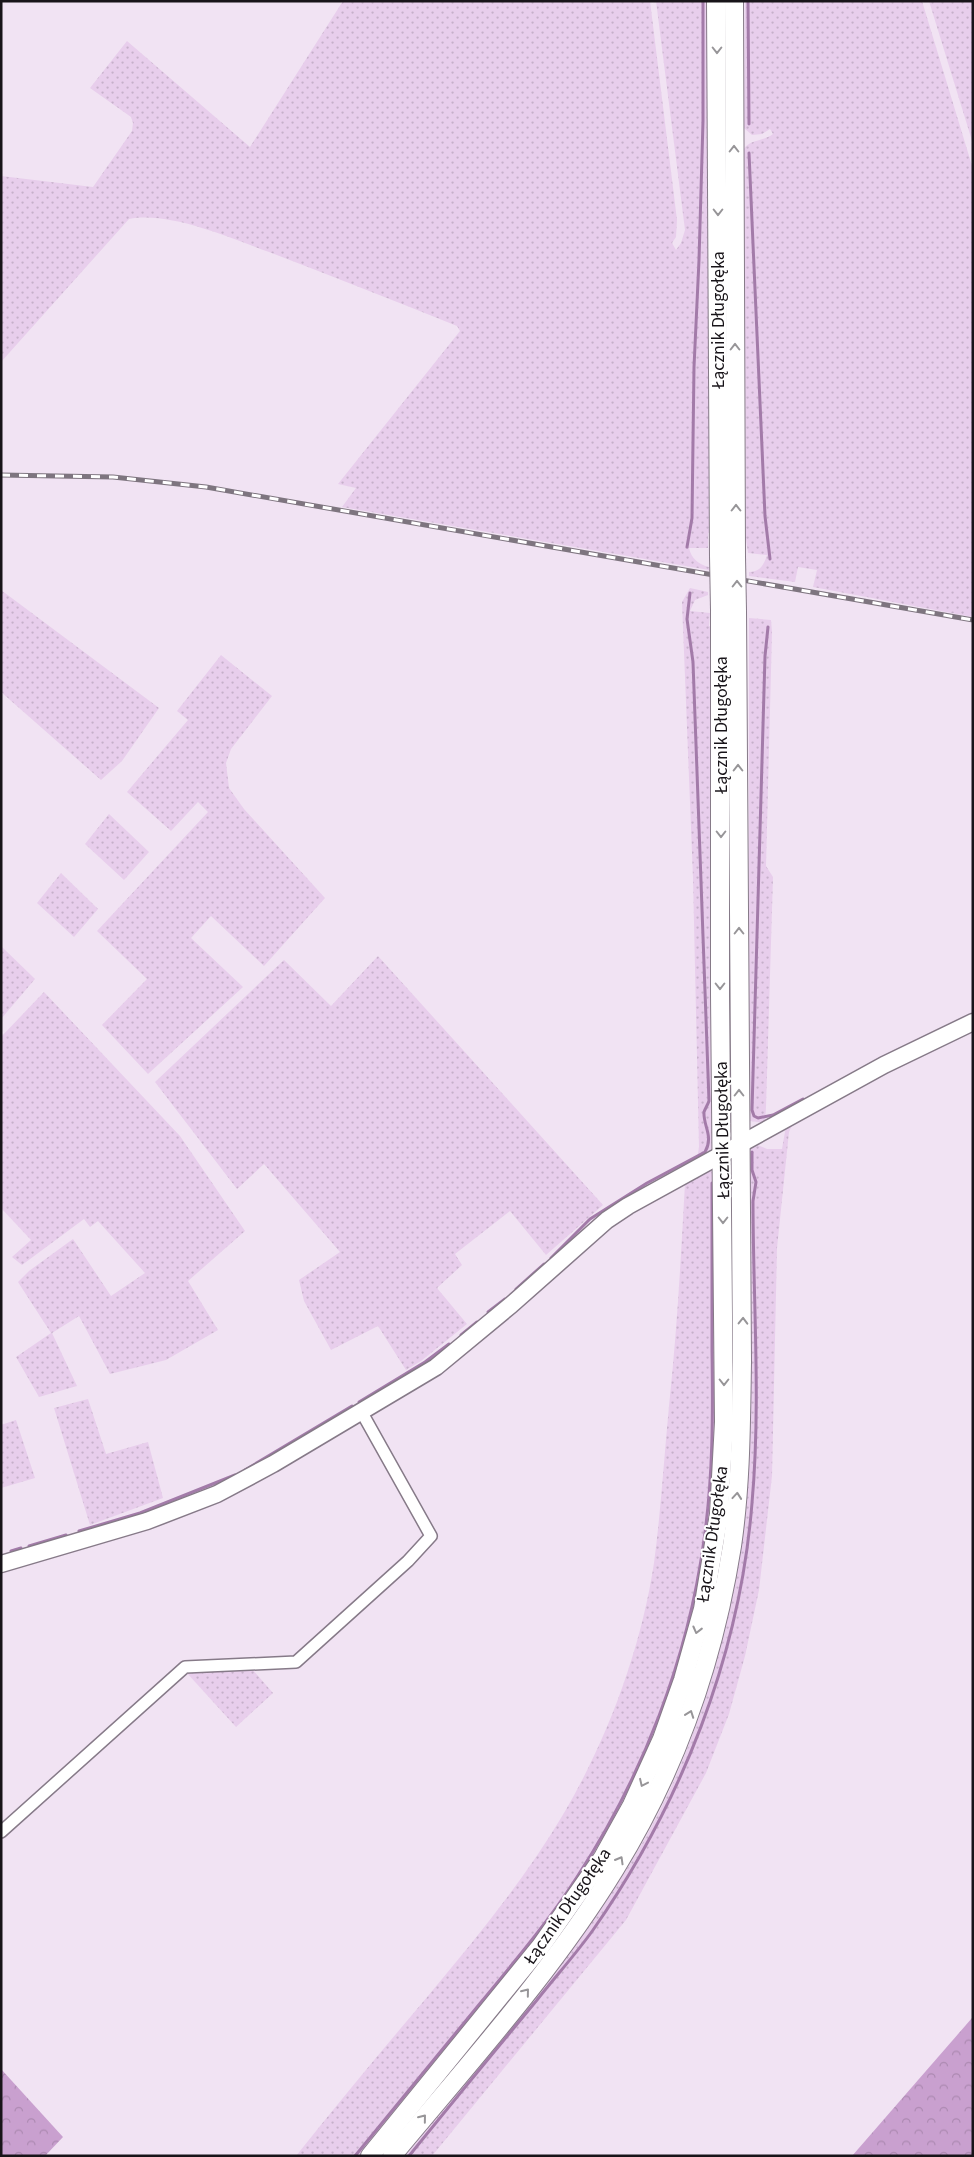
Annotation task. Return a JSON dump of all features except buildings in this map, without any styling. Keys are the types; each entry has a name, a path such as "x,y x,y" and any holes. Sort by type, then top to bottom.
{"main road":[{"name":"Łącznik Długołęka","path":"716,1 728,556"},
{"name":"Łącznik Długołęka","path":"370,2156 521,1972 574,1902 602,1859 632,1805 673,1710 703,1609 714,1548 722,1482 724,1422 722,1153 734,1"},
{"name":"Łącznik Długołęka","path":"392,2156 553,1959 593,1904 644,1818 673,1756 693,1705 713,1636 725,1584 738,1486 743,1312 728,611"}],"street":[{"path":"1,1564 147,1521 217,1494 280,1460 436,1367 511,1305 607,1220 650,1192 884,1065 973,1022"},
{"path":"3,1826 185,1667 296,1662 408,1561 431,1536 361,1411"}],"shaded area":[{"path":"343,1 650,1 677,220 676,237 672,243 676,250 681,243 685,230 656,1 708,1 711,532 708,533 708,548 689,548 694,558 699,563 709,567 709,570 342,507 356,488 338,484 460,331 457,326 410,307 200,227 163,219 129,219 1,362 1,176 93,187 132,131 133,123 131,117 90,88 127,41 250,147"},
{"path":"745,1 922,1 973,169 973,617 813,587 817,570 798,567 795,582 749,576 749,572 756,571 761,567 767,555 748,553 746,539 744,149 749,144 773,134 770,129 762,134 752,135 744,128"},
{"path":"929,1 973,1 973,144"},
{"path":"690,588 708,592 708,595 695,600 690,611 710,613 709,626 711,627 714,1107 711,1115 714,1145 707,1155 697,1160 699,1147 693,878 682,602"},
{"path":"1,590 159,708 122,761 101,780 1,692"},
{"path":"749,618 771,620 772,632 766,866 773,877 765,1123 750,1121 749,1115"},
{"path":"221,655 272,696 231,749 226,763 229,788 244,809 325,898 264,966 211,916 191,938 243,987 148,1074 102,1025 147,979 97,931 208,812 198,802 171,831 127,792 188,720 177,711"},
{"path":"109,814 149,852 124,880 85,844"},
{"path":"61,873 98,909 74,937 37,903"},
{"path":"1,946 35,979 1,1019"},
{"path":"378,956 603,1205 546,1255 510,1211 455,1254 462,1265 437,1288 467,1324 421,1361 406,1370 378,1326 331,1350 304,1301 299,1280 340,1252 264,1164 237,1189 155,1082 284,960 331,1006"},
{"path":"44,992 180,1136 245,1231 188,1281 218,1330 166,1360 110,1374 79,1316 52,1333 77,1386 39,1397 16,1357 51,1333 18,1282 29,1271 73,1239 111,1296 145,1273 98,1221 90,1227 84,1219 22,1265 12,1257 31,1240 1,1208 1,1037"},
{"path":"793,1123 789,1132 777,1248 772,1476 759,1590 745,1656 729,1714 706,1773 626,1920 432,2156 405,2156 530,2004 590,1925 643,1842 664,1802 699,1719 724,1631 733,1587 748,1466 751,1339 750,1148 753,1143 767,1149 782,1149 786,1126"},
{"path":"703,1170 712,1171 716,1181 717,1394 714,1480 710,1522 693,1620 679,1669 643,1763 621,1808 596,1852 561,1907 359,2156 296,2156 464,1952 517,1884 564,1813 595,1754 608,1724 621,1692 641,1628 654,1563 674,1350 685,1183"},
{"path":"88,1399 106,1454 148,1442 163,1498 90,1525 54,1408"},
{"path":"16,1420 35,1478 1,1488 1,1425"},
{"path":"252,1669 273,1693 236,1727 186,1672"}],"green space":[{"path":"972,2018 973,2156 852,2156"},
{"path":"1,2069 63,2137 45,2156 1,2156"}],"waterway":[{"path":"687,547 692,518 694,367 703,121 703,1"},
{"path":"748,1 749,124"},
{"path":"749,153 765,516 770,559"},
{"path":"551,1258 590,1219 647,1183 705,1152 708,1146 704,1117 709,1101 693,662 687,619 690,593"},
{"path":"768,627 765,656 752,1110 754,1116 758,1118 773,1115 803,1099"},
{"path":"409,2156 580,1948 625,1882 679,1780 701,1727 720,1672 734,1617 745,1560 755,1465 756,1390 753,1201 756,1182 752,1170 752,1152"},
{"path":"355,2156 519,1956 566,1893 601,1838 622,1798 642,1757 659,1715 687,1629 697,1585 707,1516 712,1422 712,1183"},
{"path":"516,1289 544,1264"},
{"path":"488,1312 505,1299"},
{"path":"461,1335 477,1322"},
{"path":"359,1402 425,1362 449,1344"},
{"path":"245,1470 352,1406"},
{"path":"79,1531 140,1513 235,1475"},
{"path":"29,1546 66,1535"},
{"path":"11,1551 21,1548"}],"railway":[{"path":"1,475 113,477 206,487 973,620"}]}
